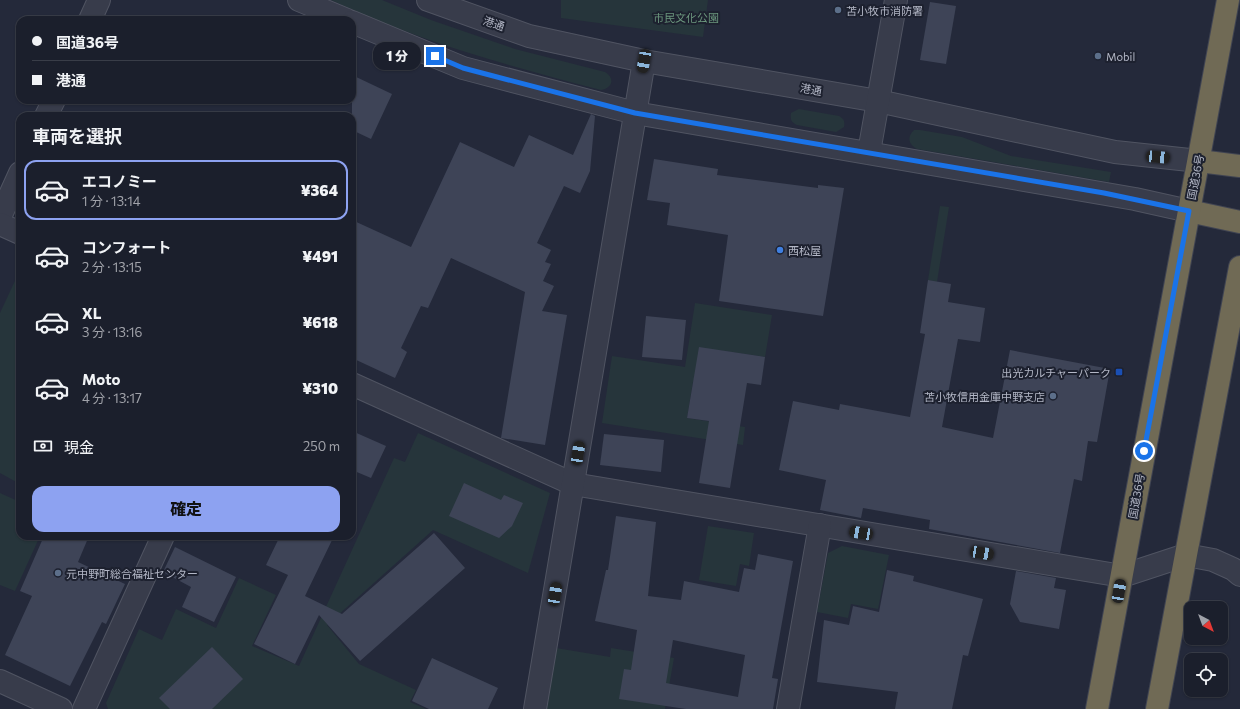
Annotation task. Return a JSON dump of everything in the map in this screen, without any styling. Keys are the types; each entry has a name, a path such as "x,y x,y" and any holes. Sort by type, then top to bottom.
{"highway":[{"name":"国道36号","path":"1097,709 1228,0"},
{"path":"1199,161 1240,166"},
{"path":"1189,211 1240,222"},
{"path":"1157,709 1240,267"}],"street":[{"path":"92,16 99,0"},
{"path":"299,0 337,16"},
{"name":"港通","path":"428,0 529,36 644,61 878,101 1114,152 1199,161"},
{"path":"869,152 896,0"},
{"path":"356,24 463,68 635,113 869,152 1135,199 1189,211"},
{"path":"535,709 644,61"},
{"path":"0,217 16,182"},
{"path":"0,224 16,231"},
{"path":"356,386 573,484 1122,576 1186,555 1213,560 1233,569 1240,575"},
{"path":"788,709 820,526"},
{"path":"84,709 161,540"},
{"path":"0,681 61,709"}],"green space":[{"path":"331,0 382,0 431,20 515,49 605,72 610,77 611,82 608,87 601,90 532,72 430,40 364,15"},
{"name":"市民文化公園","path":"561,0 708,0 703,37 561,18"},
{"path":"799,109 839,116 844,120 844,127 836,132 797,125 791,120 791,113"},
{"path":"914,130 962,137 1011,156 1111,172 1109,182 917,149 910,143 910,135"},
{"path":"940,206 949,207 937,282 928,280"},
{"path":"16,279 16,482 0,473 0,313"},
{"path":"695,303 772,315 765,357 716,350 693,382 687,418 745,427 743,445 602,423 612,356 685,367"},
{"path":"418,433 550,493 528,573 433,530 327,625 359,664 416,690 410,702 426,709 108,709 106,703 139,629 162,640 176,609 216,628 239,578 276,595 252,646 299,666 394,458 405,462"},
{"path":"0,493 16,500 16,540 38,540 15,591 0,585"},
{"path":"708,526 754,533 749,566 740,564 736,586 699,580"},
{"path":"842,546 889,555 878,609 851,604 848,618 817,612 828,553"},
{"path":"556,648 610,657 611,648 674,658 665,709 546,709"}],"building":[{"path":"930,2 956,6 946,64 920,60"},
{"path":"356,77 392,94 371,139 356,132 356,112 352,112 352,104 356,104"},
{"path":"591,114 595,116 590,171 580,193 564,186 537,243 551,250 545,262 551,264 543,281 554,286 542,311 567,315 545,445 501,438 525,292 451,258 428,308 421,306 401,348 407,352 395,378 356,360 356,222 411,247 460,142 514,167 529,135 573,155"},
{"name":"西松屋","path":"654,159 718,169 717,175 818,188 818,185 844,188 823,316 719,301 728,235 667,225 670,203 647,200"},
{"path":"928,280 951,284 948,302 985,308 980,342 958,339 942,427 993,438 1010,350 1110,369 1097,442 1088,441 1082,481 1074,479 1060,553 929,529 930,520 863,508 861,518 820,510 826,480 779,470 793,401 839,410 840,404 910,417 925,334 920,333"},
{"path":"646,316 686,320 682,360 642,357"},
{"path":"699,347 765,357 761,385 747,383 730,488 699,483 709,421 687,418"},
{"path":"356,433 386,446 371,478 356,472"},
{"path":"604,434 664,440 661,472 600,465"},
{"path":"464,483 501,500 504,495 523,503 512,526 499,538 449,516"},
{"path":"616,516 656,522 648,596 681,600 684,581 739,592 744,568 755,570 758,554 793,561 772,678 778,679 773,709 686,709 619,699 624,669 631,670 637,630 595,621 606,570 608,570","holes":["673,640 745,655 738,697 666,683"]},
{"path":"434,533 465,568 360,661 319,615 295,664 254,644 288,575 266,565 278,540 332,540 305,596 342,614"},
{"path":"42,540 87,540 78,562 125,584 106,624 102,622 70,686 5,655 32,596 20,591"},
{"path":"175,547 236,577 214,622 182,607 191,587 163,572"},
{"path":"887,570 914,576 913,581 983,599 968,656 963,655 952,709 895,709 898,692 817,682 824,620 849,625 853,606 879,612"},
{"path":"1016,571 1056,578 1054,588 1066,590 1059,629 1020,622 1010,604"},
{"path":"212,647 243,679 212,709 170,709 159,698"},
{"path":"432,658 498,688 488,709 429,709 412,701"}],"place":[{"name":"苫小牧市消防署","path":"838,10"},
{"name":"Mobil","path":"1098,56"},
{"name":"西松屋","path":"780,250"},
{"name":"出光カルチャーパーク","path":"1119,372"},
{"name":"苫小牧信用金庫中野支店","path":"1053,396"},
{"name":"元中野町総合福祉センター","path":"58,573"}],"route":[{"path":"435,56 463,68 635,113 1104,193 1189,211 1144,451"}]}
